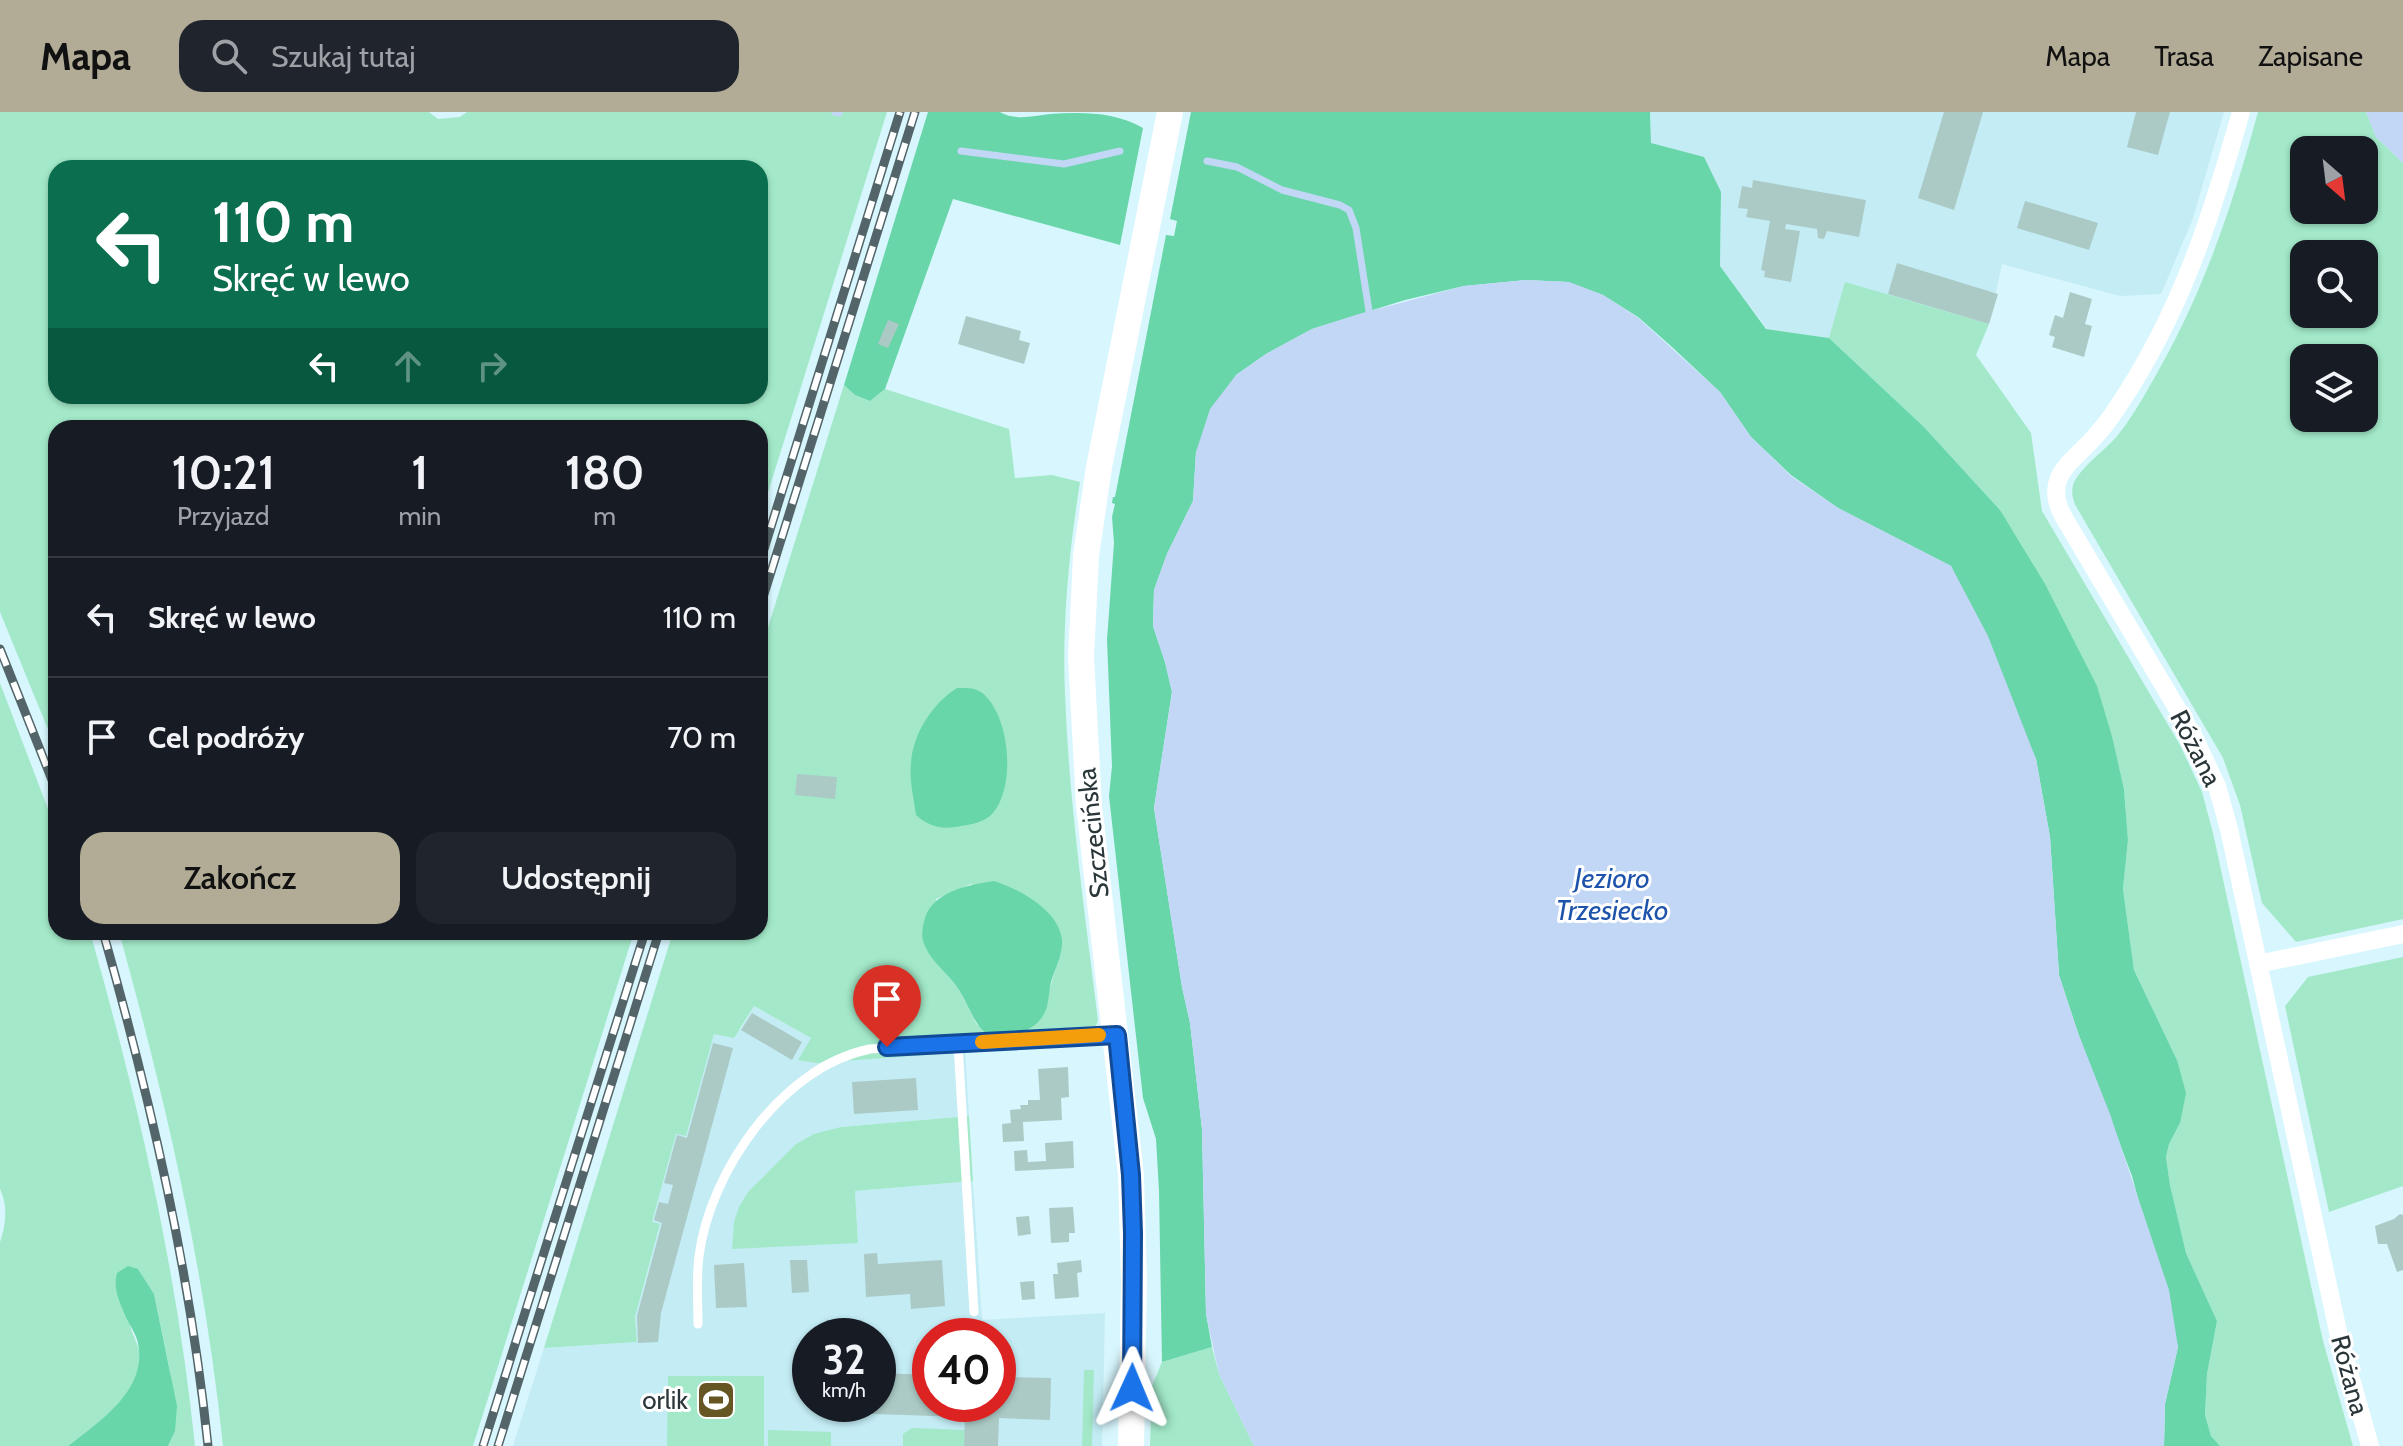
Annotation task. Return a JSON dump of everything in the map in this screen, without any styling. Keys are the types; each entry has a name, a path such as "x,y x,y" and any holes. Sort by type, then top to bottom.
{"street":[{"name":"Szczecińska","path":"1131,1446 1131,1175 1089,806 1081,693 1082,603 1099,467 1170,112"},
{"name":"Różana","path":"2241,112 2217,199 2186,280 2130,388 2106,424 2063,469 2055,493 2057,506 2066,522 2208,764 2225,809 2339,1336 2370,1446"},
{"path":"2258,964 2403,934"}],"lane":[{"path":"698,1324 699,1256 719,1182 757,1125 781,1100 818,1070 848,1053 881,1048 1117,1035"},
{"path":"958,1044 974,1312"}],"shaded area":[{"path":"1650,112 2224,112 2192,221 2161,294 2120,296 2002,264 1989,324 1846,283 1829,338 1767,329 1720,266 1721,192 1651,143"},
{"path":"754,1006 811,1038 799,1059 835,1062 965,1050 969,1116 841,1127 796,1144 761,1178 858,1243 855,1191 973,1181 982,1318 912,1318 912,1422 1016,1422 1016,1318 1105,1313 1102,1446 513,1446 544,1348 637,1342 635,1317 660,1225 652,1222 676,1134 686,1136 714,1033 740,1030"}],"green space":[{"path":"0,112 429,112 438,119 460,117 467,112 887,112 768,492 768,420 48,420 48,729 0,612"},
{"path":"928,112 1000,112 1018,117 1087,113 1110,116 1143,128 1120,245 953,199 885,389 870,401 855,395 844,385"},
{"path":"1191,112 1650,112 1651,143 1704,157 1721,192 1720,266 1766,329 1829,338 1924,427 2000,510 2045,584 2097,686 2113,740 2124,789 2128,840 2123,889 2134,970 2177,1060 2186,1093 2180,1123 2166,1157 2186,1253 2217,1321 2207,1374 2205,1415 2211,1436 2220,1446 2164,1446 2165,1404 2178,1347 2132,1176 2059,975 2050,837 2036,759 1951,566 1838,508 1791,475 1751,437 1720,392 1638,317 1603,295 1568,282 1526,280 1464,286 1405,300 1312,329 1266,354 1236,375 1196,452 1193,501 1167,554 1154,590 1153,626 1172,692 1154,808 1190,1023 1202,1129 1206,1314 1212,1347 1162,1362 1156,1139 1143,1098 1109,796 1112,766 1107,640 1114,543 1112,517 1115,504 1112,503 1166,235 1174,236 1177,221 1170,219"},
{"path":"2258,112 2366,112 2376,136 2290,136 2290,224 2378,224 2378,139 2403,163 2403,919 2296,942 2262,903 2240,805 2223,758 2077,508 2072,494 2076,479 2122,430 2167,355 2199,288 2225,220"},
{"path":"1845,282 1989,324 1976,355 2031,433 2042,511 2180,745 2202,792 2323,1341 2353,1446 2220,1446 2211,1436 2205,1415 2207,1374 2217,1321 2186,1253 2170,1185 2166,1157 2180,1123 2177,1060 2134,970 2123,889 2128,840 2124,789 2113,740 2000,510 1924,427 1829,338"},
{"path":"844,385 855,395 870,401 885,389 1009,429 1015,478 1052,475 1080,482 1067,588 1065,694 1074,817 1098,1021 1089,1043 816,1063 798,1060 811,1038 754,1006 734,1038 714,1034 686,1136 676,1134 652,1222 660,1224 635,1317 637,1342 544,1348 671,940 768,940 768,627","holes":["971,884 1061,952 1047,1007 977,1025 958,988 937,963 936,899"]},
{"path":"0,683 48,809 48,940 92,940 124,1059 167,1251 195,1446 168,1446 175,1431 170,1371 154,1294 138,1269 129,1320 140,1361 137,1374 123,1399 68,1446 0,1446 0,1242 5,1215 0,1189"},
{"path":"957,688 978,690 991,703 1004,734 1007,772 999,804 990,816 972,824 942,827 931,825 916,815 911,763 920,730 932,710"},
{"path":"994,881 1026,895 1046,910 1059,929 1062,945 1043,1016 1024,1031 990,1036 980,1027 955,984 928,952 922,934 928,912 942,897 962,888"},
{"path":"121,940 631,940 473,1446 223,1446 195,1251 153,1059"},
{"path":"2403,957 2403,1186 2329,1212 2285,1006 2308,977"},
{"path":"969,1116 973,1181 855,1191 858,1243 732,1249 734,1222 748,1192 796,1144 814,1134 841,1127"},
{"path":"128,1266 138,1269 154,1294 177,1406 175,1431 168,1446 68,1446 119,1403 136,1375 138,1343 117,1294 116,1284 117,1273"},
{"path":"1212,1347 1219,1374 1254,1446 1150,1446 1152,1386 1162,1362"},
{"path":"1084,1370 1094,1370 1092,1446 1082,1446"},
{"name":"orlik","path":"668,1376 764,1376 764,1446 667,1446"},
{"path":"912,1428 965,1430 964,1446 903,1446 903,1434"},
{"path":"768,1430 831,1432 831,1446 768,1446"}],"water":[{"path":"2366,112 2403,112 2403,163 2378,136"},
{"name":"Jezioro Trzesiecko","path":"1526,280 1569,282 1603,295 1637,317 1720,392 1751,437 1791,476 1838,508 1951,566 1988,636 2036,759 2050,837 2059,975 2169,1290 2178,1347 2165,1404 2164,1446 1254,1446 1219,1374 1206,1314 1202,1129 1190,1023 1154,808 1172,692 1153,626 1154,590 1167,554 1193,501 1196,452 1210,409 1236,375 1266,354 1312,329 1464,286"}],"building":[{"path":"1944,112 1983,112 1954,210 1918,198"},
{"path":"2136,112 2170,112 2158,155 2127,147"},
{"path":"1753,180 1866,200 1859,237 1827,231 1824,239 1818,238 1817,229 1786,224 1785,229 1800,231 1791,282 1764,277 1765,271 1761,270 1770,221 1746,217 1748,209 1738,208 1742,186 1752,188"},
{"path":"2025,201 2098,223 2089,250 2017,228"},
{"path":"1897,263 1998,294 1989,324 1888,294"},
{"path":"2070,292 2092,299 2085,324 2092,326 2084,357 2052,347 2055,337 2049,335 2055,315 2063,318"},
{"path":"966,316 1021,331 1019,340 1030,343 1024,364 958,344"},
{"path":"888,320 899,324 888,348 878,344"},
{"path":"797,774 837,777 835,799 795,795"},
{"path":"752,1013 802,1042 792,1060 741,1030"},
{"path":"713,1043 733,1048 661,1313 658,1342 638,1343 637,1316 662,1223 654,1220 659,1202 668,1204 673,1185 664,1183 677,1135 687,1138"},
{"path":"1068,1067 1069,1097 1061,1098 1062,1120 1023,1122 1024,1141 1003,1142 1002,1124 1011,1123 1010,1110 1021,1109 1020,1105 1028,1105 1028,1100 1040,1100 1038,1069"},
{"path":"916,1078 918,1110 854,1114 852,1082"},
{"path":"1073,1141 1074,1168 1015,1171 1014,1151 1027,1150 1028,1162 1046,1161 1045,1143"},
{"path":"1073,1207 1075,1233 1069,1233 1069,1242 1051,1243 1049,1208"},
{"path":"2403,1215 2403,1270 2397,1272 2387,1244 2378,1244 2375,1226"},
{"path":"1029,1216 1031,1234 1018,1236 1016,1217"},
{"path":"877,1253 878,1264 942,1260 945,1306 911,1309 910,1294 866,1297 864,1254"},
{"path":"790,1260 807,1260 809,1292 792,1293"},
{"path":"1081,1260 1082,1272 1077,1273 1079,1297 1055,1299 1053,1274 1058,1274 1057,1263"},
{"path":"744,1263 747,1307 716,1308 714,1265"},
{"path":"1034,1281 1035,1299 1022,1300 1020,1282"},
{"path":"896,1374 912,1374 912,1415 896,1415"},
{"path":"1016,1377 1051,1378 1050,1420 1016,1419"},
{"path":"965,1422 999,1422 998,1446 964,1446"}],"waterway":[{"path":"835,112 839,113"},
{"path":"961,151 1064,164 1120,151"},
{"path":"1207,161 1237,167 1282,190 1349,210 1356,228 1369,311"}],"railway":[{"path":"768,536 900,112"},
{"path":"768,581 915,112"},
{"path":"0,649 48,770"},
{"path":"105,940 167,1187 191,1316 208,1446"},
{"path":"483,1446 642,940"},
{"path":"498,1446 656,940"}],"slow traffic":[{"path":"982,1042 1099,1035"}],"place":[{"name":"orlik","path":"716,1400"}],"route":[{"path":"887,1047 1117,1035 1131,1175 1134,1281 1132,1388"}]}
